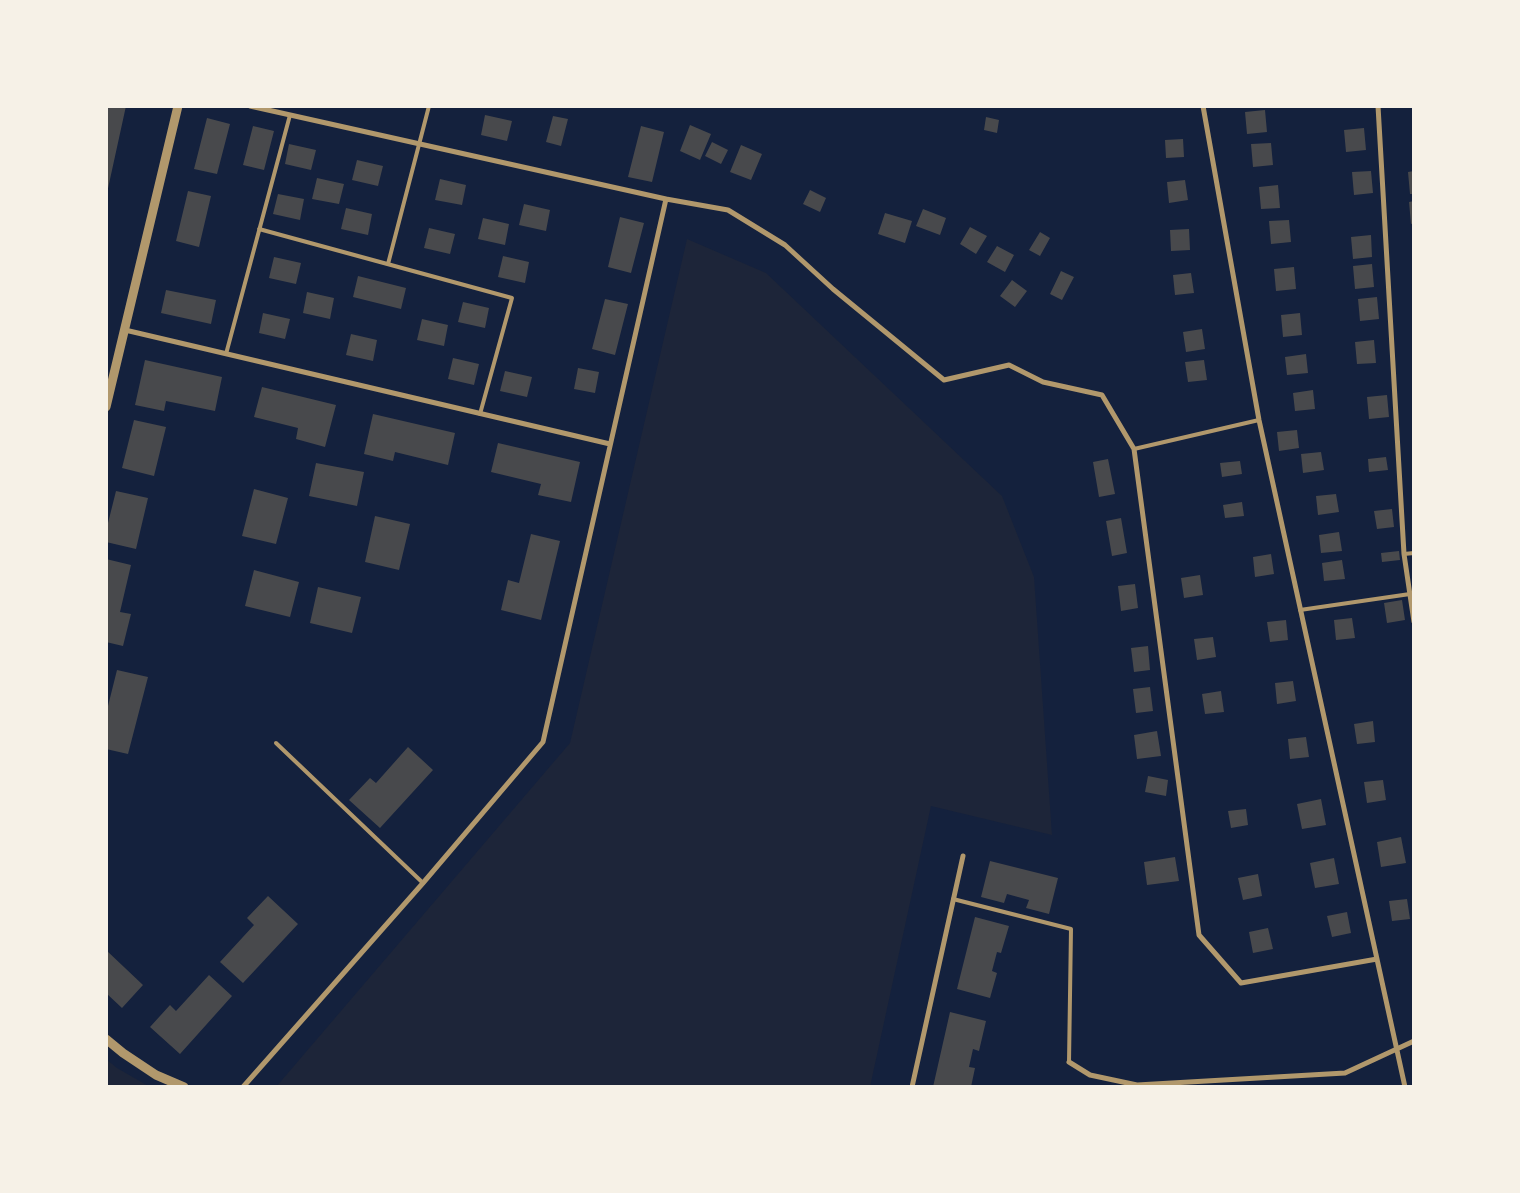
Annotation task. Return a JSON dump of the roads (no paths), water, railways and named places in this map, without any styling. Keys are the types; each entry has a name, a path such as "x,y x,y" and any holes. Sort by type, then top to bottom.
{"street":[{"path":"106,407 178,106"},
{"path":"250,106 666,199 728,210 785,245 833,289 944,380 1009,365 1043,382 1102,395 1134,449 1199,935 1241,983 1378,960"},
{"path":"1203,106 1259,420 1405,1087"},
{"path":"1378,106 1404,554 1414,622"},
{"path":"243,1087 423,883 543,742 666,199"},
{"path":"125,330 610,444"},
{"path":"912,1087 962,856"},
{"path":"106,1039 123,1054 156,1075 184,1087"},
{"path":"1070,1062 1090,1075 1137,1086 1345,1073 1414,1041"}],"lane":[{"path":"388,264 429,106"},
{"path":"226,354 290,115"},
{"path":"259,230 512,298 480,414"},
{"path":"1134,449 1259,420"},
{"path":"1404,554 1414,553"},
{"path":"1300,610 1410,594"},
{"path":"276,743 423,883"},
{"path":"953,899 1071,929 1070,1062"}]}
